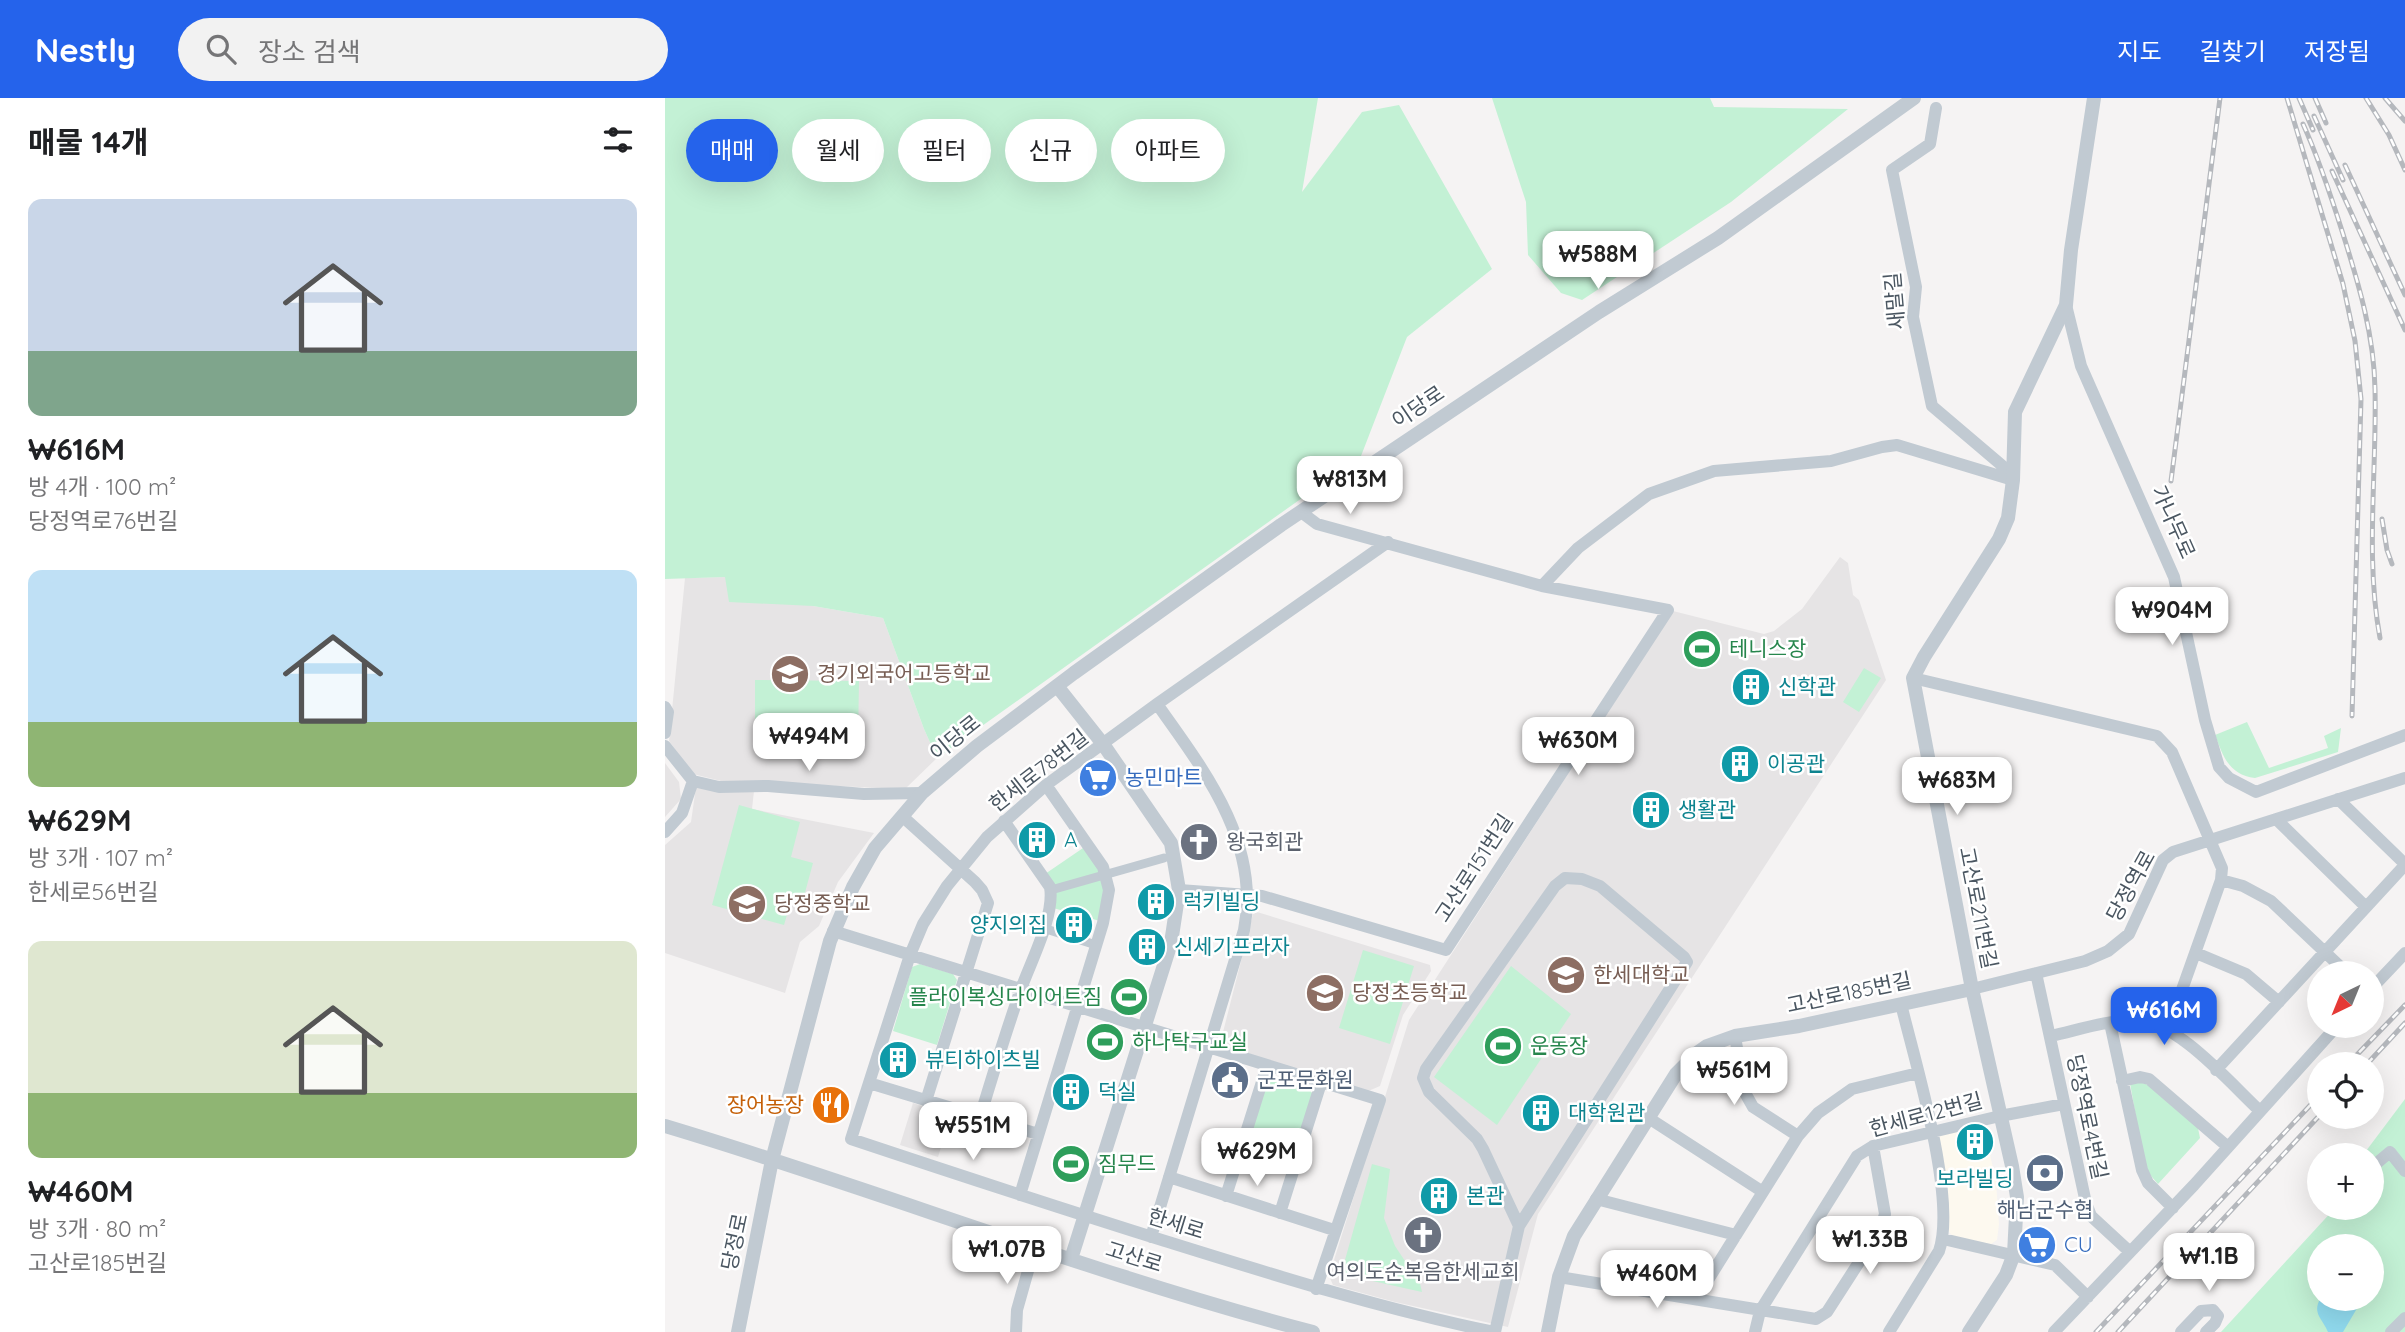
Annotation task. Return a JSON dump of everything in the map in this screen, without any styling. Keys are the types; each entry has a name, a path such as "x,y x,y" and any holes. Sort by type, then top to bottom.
{"street":[{"name":"이당로","path":"772,1160 833,931 875,848 922,793 977,746 1057,686 1301,512 1599,312 1718,238 1914,98"},
{"name":"가나무로","path":"2094,98 2071,250 2066,305 2081,366 2174,577 2205,720 2219,767 2229,778 2256,792 2405,735"},
{"name":"새말길","path":"1936,108 1930,144 1892,170 1916,287 1913,317 1932,406 2012,477"},
{"path":"2066,305 2015,412 2008,518 1999,539 1913,678 2157,736 2172,752 2222,868 2221,880 2168,1029"},
{"path":"1542,586 1578,548 1649,494 1714,471 1831,461 1897,445 2012,477"},
{"name":"고산로151번길","path":"1178,890 1248,893 1446,950 1668,610 1542,586 1317,524 1301,512"},
{"name":"한세로78번길","path":"851,1139 910,955 927,915 961,868 1004,821 1046,785 1388,542"},
{"name":"고산로211번길","path":"1913,678 1972,989 2017,1197 2014,1254 2006,1275 1969,1332"},
{"path":"1057,686 1103,744 1171,842 1178,890 1178,909 1171,943 1071,1259"},
{"path":"1151,1237 1244,930 1248,893 1243,859 1226,808 1157,704"},
{"path":"665,707 668,712 665,733"},
{"path":"665,746 693,781 719,787 768,786 864,794 922,793"},
{"name":"당정역로","path":"1972,989 2085,961 2108,951 2129,934 2163,860 2173,852 2405,778"},
{"path":"665,832 682,813 693,781"},
{"path":"1020,1195 1109,896 1105,874 1097,856 1046,785"},
{"path":"2216,1070 2405,864 2338,799"},
{"path":"902,816 961,868 982,890 988,903 926,1101"},
{"path":"2276,819 2366,907"},
{"path":"980,1117 1020,990 1043,928 1051,890 1004,821"},
{"path":"1051,890 1164,858"},
{"path":"1495,1332 1519,1226 1687,962 1600,886 1582,880 1565,878 1555,886 1426,1069 1423,1078 1429,1092 1477,1139 1519,1226"},
{"path":"2221,880 2243,886 2271,901 2334,961"},
{"path":"1043,928 1096,945"},
{"path":"833,931 1380,1100 1316,1289"},
{"path":"2196,953 2246,974 2279,1002"},
{"path":"2384,975 2405,953"},
{"name":"당정역로4번길","path":"2036,973 2086,1203 2091,1216 2130,1252"},
{"name":"고산로185번길","path":"1548,1332 1559,1277 1574,1236 1647,1117 1683,1065 1707,1046 1734,1036 1799,1026 1972,989"},
{"path":"1889,1332 1939,1251 1943,1239 1944,1203 1932,1131 1901,1004"},
{"path":"2051,1036 2110,1023 2137,1020 2154,1023 2183,1039 2259,1110"},
{"path":"2110,1023 2142,1170 2148,1183 2173,1208"},
{"path":"1734,1036 1744,1091 1753,1107 1798,1136"},
{"path":"2054,1332 2173,1208 2326,1038"},
{"path":"1226,1196 1267,1066"},
{"path":"1696,1299 1798,1136 1818,1113 1852,1089 1917,1073"},
{"path":"2122,1081 2140,1077 2150,1079 2228,1147"},
{"path":"869,1083 1038,1134"},
{"path":"1280,1213 1321,1083"},
{"name":"한세로12번길","path":"1755,1332 1760,1311 1857,1156 1873,1146 1932,1131 2064,1104"},
{"path":"1647,1117 1763,1192"},
{"name":"고산로","path":"665,1126 1071,1259 1256,1317 1313,1332"},
{"name":"한세로","path":"851,1139 1316,1289 1422,1317 1495,1332"},
{"path":"1559,1277 1816,1319 1827,1312 1881,1228 1885,1214 1873,1146"},
{"path":"2384,1158 2390,1153 2405,1171"},
{"name":"당정로","path":"739,1332 772,1160"},
{"path":"1169,1177 1334,1230"},
{"path":"1597,1199 1736,1235"},
{"path":"1943,1239 2055,1265 2088,1297"},
{"path":"1016,1332 1017,1310 1035,1246"},
{"path":"2181,1332 2201,1311 2213,1310 2218,1315 2215,1323 2206,1332"},
{"path":"2391,1332 2405,1318"}],"shaded area":[{"name":"한세대학교","path":"1840,557 1848,563 1853,595 1859,600 1886,680 1538,1214 1508,1327 1333,1285 1329,1276 1409,1020 1673,611 1764,634 1774,631 1802,609"},
{"name":"경기외국어고등학교","path":"726,577 813,606 883,618 937,758 905,789 721,781 693,774 669,741 685,578"},
{"path":"665,763 679,782 681,799 665,817"},
{"name":"당정중학교","path":"696,787 754,791 752,809 874,833 838,882 819,926 800,942 785,993 665,953 665,845 691,822"},
{"name":"당정초등학교","path":"1257,912 1430,965 1431,971 1403,1015 1380,1086 1366,1092 1223,1048 1221,1040 1253,914"},
{"path":"913,1103 951,1115 938,1157 900,1145"},
{"path":"1976,1125 1985,1131 1996,1182 1999,1224 1997,1240 1991,1244 1954,1237 1949,1232 1939,1132"}],"green space":[{"path":"665,98 1318,98 1302,192 1362,112 1399,105 1492,269 1407,337 1361,456 937,758 883,618 813,606 729,602 725,577 665,579"},
{"path":"1492,98 1710,98 1714,107 1848,109 1731,202 1582,300 1561,293 1528,255 1526,202"},
{"path":"1864,668 1881,678 1859,712 1843,702"},
{"path":"755,680 859,681 858,739 755,738"},
{"path":"2247,722 2269,768 2328,748 2324,736 2341,728 2338,752 2255,778 2246,776 2228,763 2215,735"},
{"path":"739,805 800,822 791,857 813,863 803,900 792,898 784,925 712,905"},
{"path":"1086,846 1104,881 1100,921 1053,908 1045,874"},
{"path":"1363,950 1414,966 1390,1044 1339,1028"},
{"path":"920,964 953,974 957,980 937,1045 893,1031 912,967"},
{"name":"운동장","path":"1511,966 1571,1014 1497,1125 1434,1077"},
{"path":"1272,1079 1310,1090 1313,1095 1294,1157 1248,1143 1267,1081"},
{"path":"2139,1082 2152,1086 2198,1128 2200,1138 2158,1184 2145,1169 2130,1083"},
{"path":"2405,1099 2405,1332 2221,1332 2307,1238 2307,1311 2384,1311 2384,1234 2311,1234 2324,1220 2384,1220 2384,1143 2372,1143"},
{"path":"1372,1164 1390,1169 1384,1218 1395,1246 1405,1261 1417,1271 1422,1292 1341,1274"}],"water":[{"path":"2355,1311 2343,1332 2328,1332 2318,1313"}],"railway":[{"path":"2171,481 2220,98"},
{"path":"2287,98 2343,284 2355,341 2361,399 2352,716"},
{"path":"2299,98 2313,130"},
{"path":"2315,98 2326,123"},
{"path":"2366,98 2389,135 2405,170"},
{"path":"2385,98 2405,121"},
{"path":"2314,116 2343,180"},
{"path":"2303,124 2325,178 2349,253 2365,310 2372,349 2375,389 2372,546 2380,638"},
{"path":"2345,165 2405,295"},
{"path":"2332,171 2405,330"},
{"path":"2382,519 2392,564"},
{"path":"2360,1052 2405,1005"},
{"path":"2378,1052 2405,1023"},
{"path":"2096,1332 2307,1109"},
{"path":"2118,1332 2307,1129"}],"place":[{"name":"테니스장","path":"1702,649"},
{"name":"경기외국어고등학교","path":"790,674"},
{"name":"신학관","path":"1751,687"},
{"name":"이공관","path":"1740,764"},
{"name":"농민마트","path":"1098,778"},
{"name":"생활관","path":"1651,810"},
{"name":"A","path":"1037,840"},
{"name":"왕국회관","path":"1199,842"},
{"name":"럭키빌딩","path":"1156,902"},
{"name":"당정중학교","path":"747,904"},
{"name":"양지의집","path":"1074,925"},
{"name":"신세기프라자","path":"1147,947"},
{"name":"한세대학교","path":"1566,975"},
{"name":"당정초등학교","path":"1325,993"},
{"name":"플라이복싱다이어트짐","path":"1129,997"},
{"name":"하나탁구교실","path":"1105,1042"},
{"name":"운동장","path":"1503,1046"},
{"name":"뷰티하이츠빌","path":"898,1060"},
{"name":"군포문화원","path":"1230,1080"},
{"name":"덕실","path":"1071,1092"},
{"name":"장어농장","path":"831,1105"},
{"name":"대학원관","path":"1541,1113"},
{"name":"보라빌딩","path":"1975,1142"},
{"name":"짐무드","path":"1071,1164"},
{"name":"해남군수협","path":"2045,1173"},
{"name":"본관","path":"1439,1196"},
{"name":"여의도순복음한세교회","path":"1423,1235"},
{"name":"CU","path":"2037,1245"}]}
